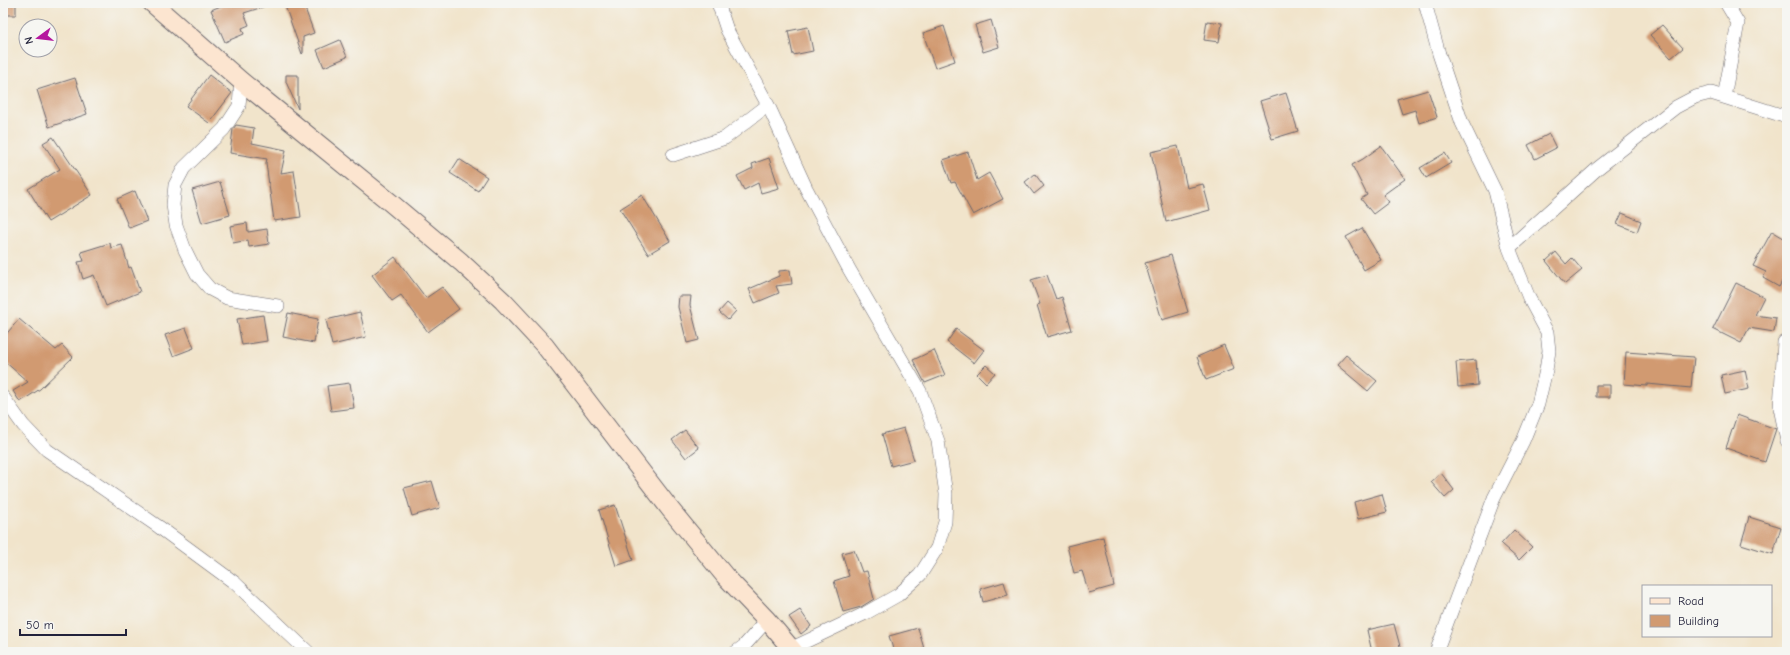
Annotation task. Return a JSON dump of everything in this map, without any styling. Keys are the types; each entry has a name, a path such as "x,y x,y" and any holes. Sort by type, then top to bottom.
{"main road":[{"path":"152,3 241,81 392,203 504,301 545,346 670,509 725,576 767,620 792,650"}],"street":[{"path":"718,3 727,30 768,105 806,188 853,276 920,391 938,441 946,494 945,522 937,548 920,575 898,595 866,613 792,650"},
{"path":"1425,3 1439,54 1462,124 1494,191 1509,248 1529,298 1547,332 1549,351 1538,404 1523,441 1494,498 1436,652"},
{"path":"1724,97 1738,23 1726,3"},
{"path":"241,81 239,106 224,129 184,168 175,185 173,204 176,225 185,250 197,274 210,289 227,298 278,306"},
{"path":"1509,248 1598,168 1676,107 1695,97 1711,93 1787,117"},
{"path":"673,155 725,138 768,105"},
{"path":"1784,342 1780,408 1787,440"},
{"path":"3,396 23,425 47,450 159,527 235,583 308,652"},
{"path":"736,652 744,646 767,620"}],"building":[{"path":"3,3 16,3 16,15 3,15"},
{"path":"228,3 269,3 269,5 244,13 249,25 242,28 244,34 225,42 211,10"},
{"path":"284,3 303,3 314,33 303,37 302,54"},
{"path":"991,20 999,47 983,52 975,25"},
{"path":"1207,21 1222,23 1219,42 1204,40"},
{"path":"1662,25 1683,48 1671,58 1650,35"},
{"path":"944,26 955,61 935,68 923,33"},
{"path":"808,27 813,51 793,55 788,31"},
{"path":"340,40 347,57 324,67 317,50"},
{"path":"209,75 232,93 209,123 186,106"},
{"path":"286,75 298,75 298,109 286,82"},
{"path":"75,78 87,114 49,127 37,90"},
{"path":"1428,90 1437,117 1419,123 1415,110 1402,114 1397,99"},
{"path":"1286,93 1298,131 1272,139 1260,101"},
{"path":"236,125 254,128 252,143 286,150 281,173 294,171 301,217 274,221 266,163 267,159 230,153 233,129"},
{"path":"1549,134 1556,148 1535,159 1528,145"},
{"path":"53,137 92,195 48,222 28,189 60,169 43,143"},
{"path":"1178,146 1187,188 1203,184 1210,210 1166,222 1151,152"},
{"path":"1381,146 1405,179 1383,195 1389,202 1373,214 1361,199 1367,195 1352,165"},
{"path":"968,152 977,180 989,173 1003,199 973,215 955,182 951,183 943,160"},
{"path":"1445,153 1451,163 1426,178 1420,168"},
{"path":"769,158 779,188 761,193 758,183 744,190 737,176 753,168 752,164"},
{"path":"459,159 487,177 478,191 450,173"},
{"path":"1035,174 1044,186 1034,194 1025,182"},
{"path":"220,182 230,215 202,223 192,190"},
{"path":"135,191 147,221 129,228 117,199"},
{"path":"642,195 670,241 648,254 620,209"},
{"path":"1622,213 1641,221 1637,232 1617,224"},
{"path":"247,223 248,232 267,229 269,244 249,247 248,240 233,243 230,226"},
{"path":"1362,228 1381,260 1364,270 1346,237"},
{"path":"1772,231 1787,240 1787,272 1779,287 1763,278 1766,272 1753,266"},
{"path":"110,243 111,248 122,245 129,268 131,267 140,292 106,306 94,275 83,279 78,262 84,261 81,252"},
{"path":"1556,252 1566,264 1572,258 1582,270 1565,284 1546,261"},
{"path":"1171,255 1188,312 1162,320 1145,263"},
{"path":"395,257 426,298 442,287 459,309 428,332 401,295 392,301 372,275"},
{"path":"790,270 792,284 776,286 779,293 755,303 749,289 779,276 779,271"},
{"path":"1047,275 1056,299 1062,297 1072,330 1047,337 1037,305 1040,304 1031,280"},
{"path":"1736,283 1764,297 1755,315 1776,318 1774,332 1749,328 1741,343 1713,329"},
{"path":"679,296 691,296 690,305 699,340 687,343 678,307"},
{"path":"727,303 736,311 728,320 719,312"},
{"path":"360,312 366,337 332,345 326,320"},
{"path":"288,313 318,319 314,343 283,337"},
{"path":"263,315 267,341 242,345 237,319"},
{"path":"19,319 56,350 62,345 73,357 40,389 20,402 13,391 28,382 3,360 3,338"},
{"path":"186,328 194,348 173,356 165,335"},
{"path":"956,329 984,350 974,363 947,342"},
{"path":"1224,345 1234,369 1206,380 1197,357"},
{"path":"934,350 945,375 925,383 913,360"},
{"path":"1626,352 1694,357 1691,388 1647,384 1647,386 1624,384"},
{"path":"1346,355 1377,381 1368,391 1337,365"},
{"path":"1476,360 1478,385 1458,387 1456,362"},
{"path":"986,365 995,373 986,383 977,374"},
{"path":"1745,370 1749,389 1725,394 1721,375"},
{"path":"350,383 354,408 331,411 327,386"},
{"path":"1596,385 1610,385 1610,397 1596,397"},
{"path":"1737,415 1776,429 1765,462 1726,448"},
{"path":"904,428 914,460 891,466 882,434"},
{"path":"685,430 699,448 686,458 672,440"},
{"path":"1441,473 1454,490 1445,498 1431,482"},
{"path":"432,481 440,508 412,516 404,488"},
{"path":"1382,494 1387,512 1358,519 1354,502"},
{"path":"615,505 633,560 616,566 599,510"},
{"path":"1749,517 1781,527 1773,554 1741,544"},
{"path":"1514,530 1532,547 1519,560 1501,544"},
{"path":"1103,537 1114,586 1089,593 1082,571 1074,573 1067,546"},
{"path":"854,550 862,572 867,571 874,599 861,607 843,612 834,581 849,576 842,553"},
{"path":"1004,582 1008,595 983,602 980,589"},
{"path":"800,610 811,626 801,634 789,617"},
{"path":"1394,624 1401,650 1392,652 1372,652 1367,630"},
{"path":"918,628 925,652 894,652 889,636"}]}
